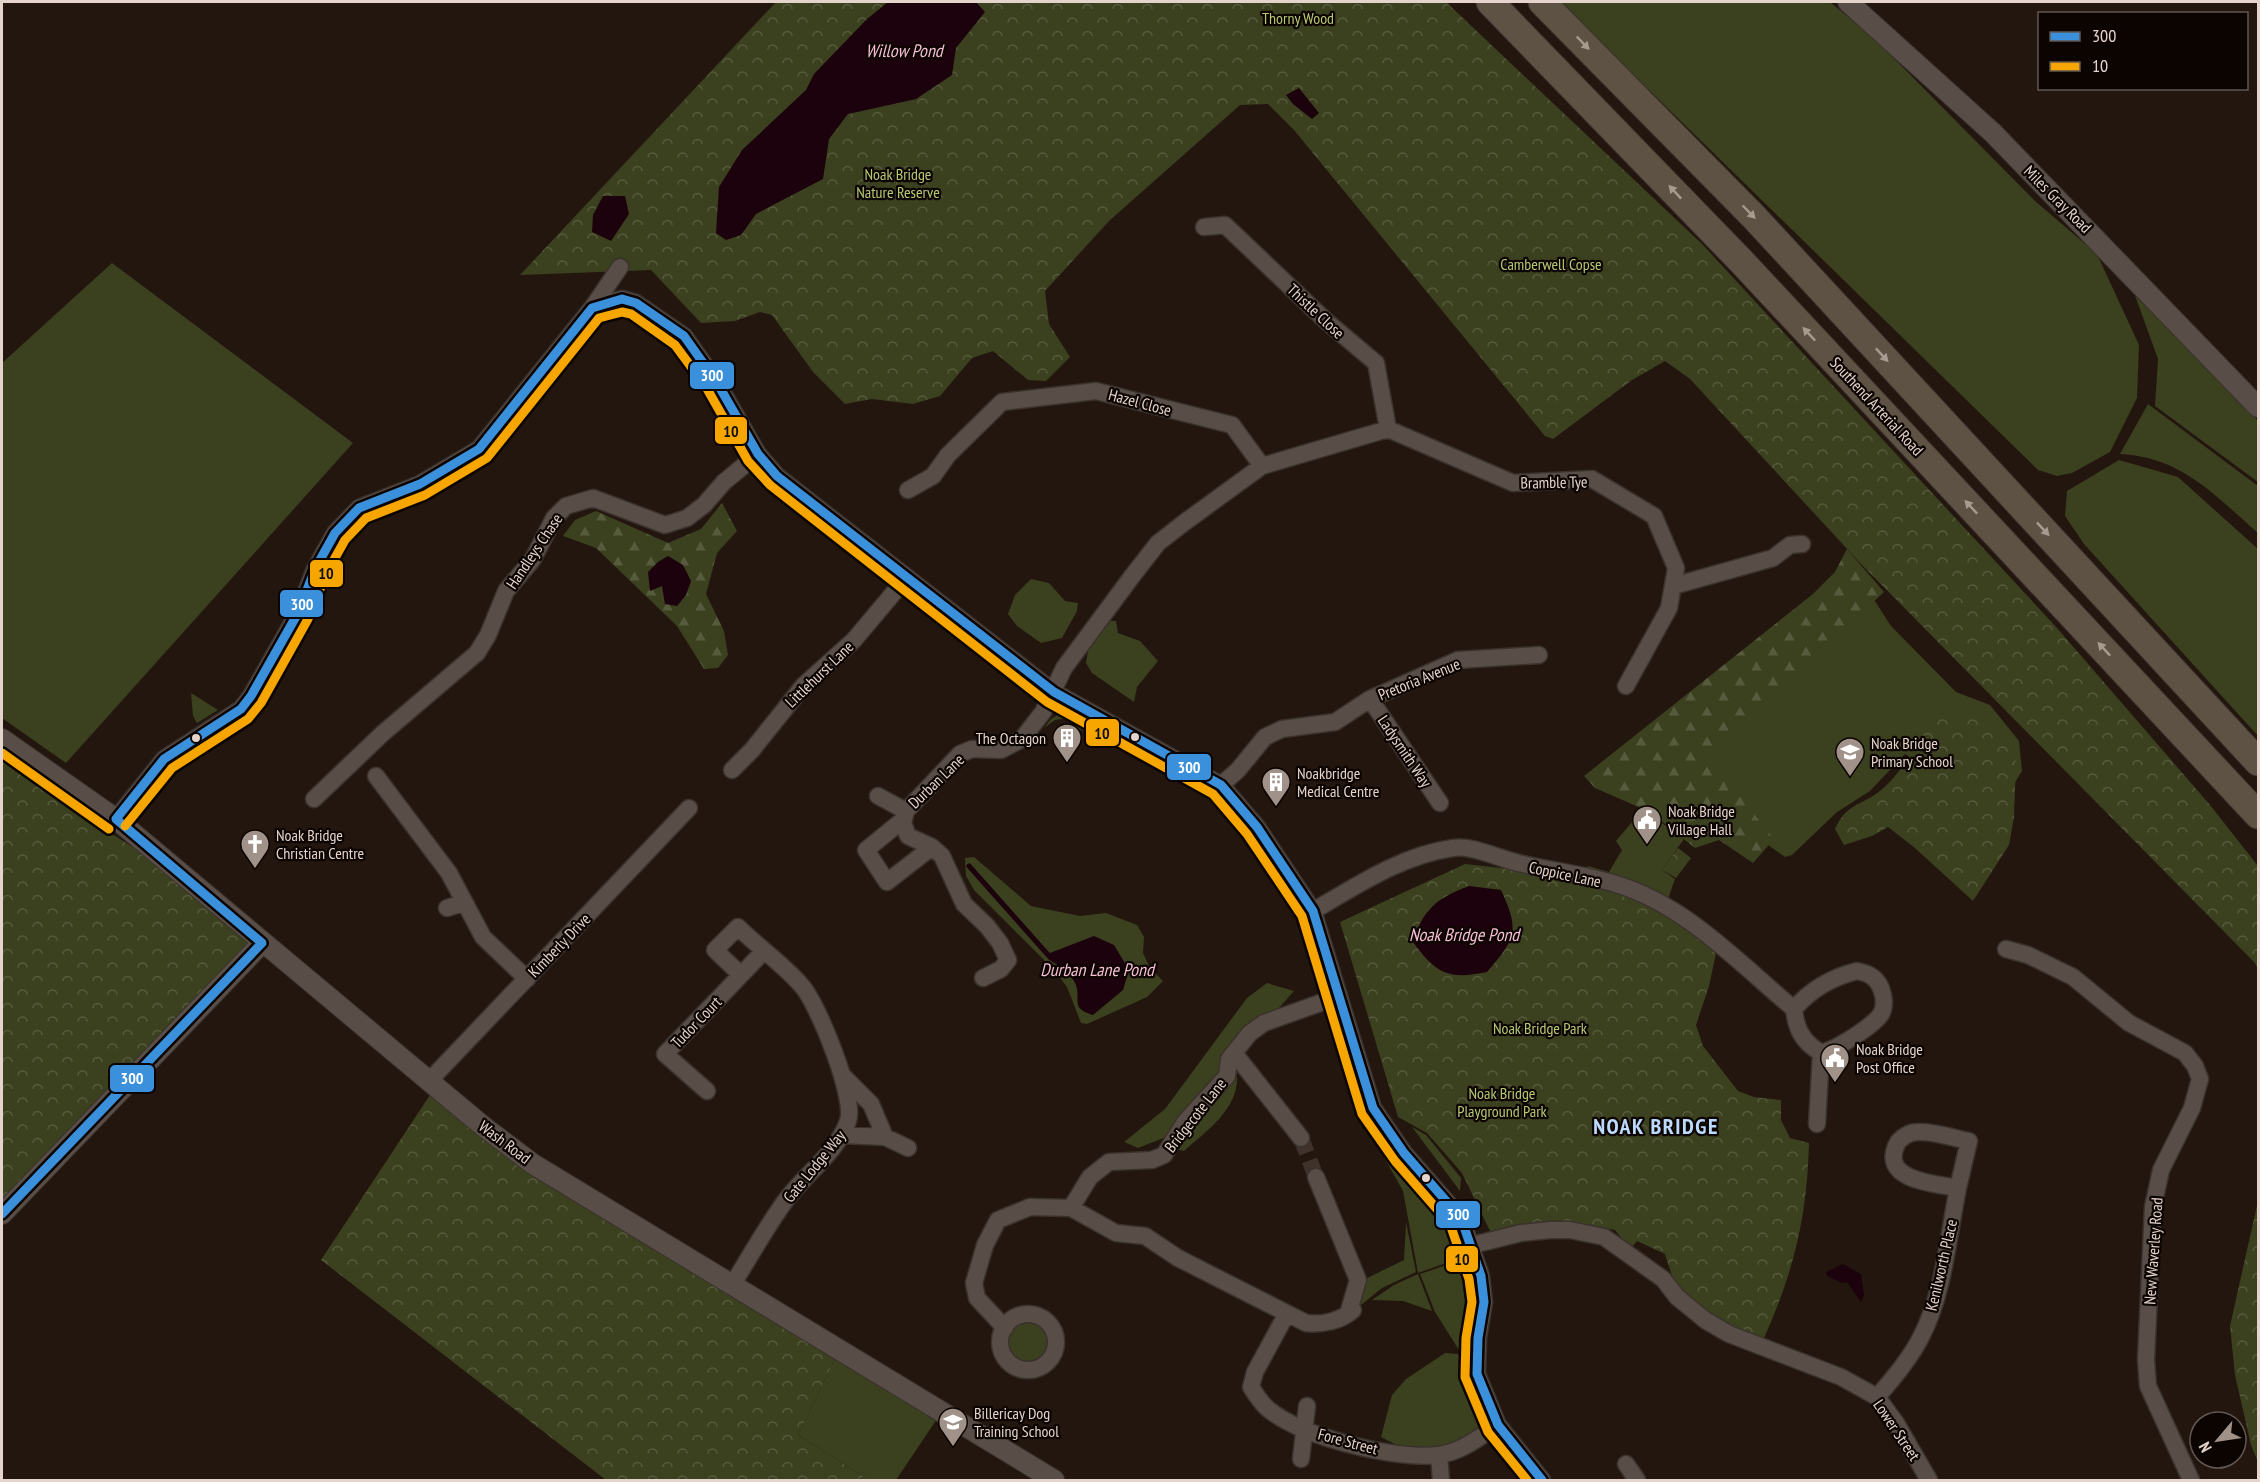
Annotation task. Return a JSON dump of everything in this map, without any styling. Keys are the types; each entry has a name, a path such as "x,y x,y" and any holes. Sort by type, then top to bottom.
{"highway":[{"name":"Southend Arterial Road","path":"1490,2 1606,119 2259,815"},
{"path":"1542,2 1754,217 2259,762"},
{"path":"2131,677 2259,838"}],"street":[{"name":"Miles Gray Road","path":"1848,2 1993,133 2259,406"},
{"name":"Thistle Close","path":"1204,226 1225,225 1325,320 1376,363 1388,429"},
{"path":"116,819 164,759 241,709 251,696 289,630 315,569 335,532 359,508 420,484 479,449 587,314 620,267"},
{"path":"587,314 622,299 636,303 684,336 716,381 758,454 777,476 1054,692 1221,785 1257,827 1312,911 1373,1108 1404,1153 1461,1218 1473,1245 1482,1276 1484,1302 1476,1359 1478,1374 1498,1425 1542,1480"},
{"name":"Hazel Close","path":"908,490 933,476 948,455 1002,402 1096,390 1232,425 1262,466"},
{"path":"1054,692 1064,668 1158,543 1262,466 1388,429"},
{"name":"Bramble Tye","path":"1388,429 1513,483 1592,479 1654,516 1676,568 1669,608 1626,686"},
{"name":"Handleys Chase","path":"314,799 382,734 477,653 488,635 506,591 532,559 554,518 566,506 593,498 665,525 687,518 704,505 724,482 758,454"},
{"path":"1673,586 1773,558 1790,545 1802,544"},
{"name":"Littlehurst Lane","path":"732,770 740,765 804,685 854,640 906,577"},
{"name":"Pretoria Avenue","path":"1370,699 1458,660 1539,655"},
{"name":"Durban Lane","path":"983,978 1001,969 1008,960 1000,943 987,926 964,904 942,856 932,847 908,836 905,815 960,754 972,749 1001,750 1022,739 1043,712 1054,692"},
{"name":"Ladysmith Way","path":"1221,785 1238,770 1265,737 1282,729 1335,722 1370,699 1440,802"},
{"name":"Wash Road","path":"2,739 116,819 262,943 533,1164 1051,1480"},
{"path":"376,776 449,873 455,905 483,937 527,979"},
{"path":"878,796 905,815 866,850 887,882 932,847"},
{"name":"Kimberly Drive","path":"429,1081 689,808"},
{"name":"Coppice Lane","path":"1312,911 1414,858 1455,847 1616,884 1649,899 1710,936 1794,1009"},
{"name":"Gate Lodge Way","path":"732,1285 786,1199 843,1135 849,1119 850,1101 817,1008 802,985 738,927 715,950 741,975"},
{"path":"2,1214 262,943"},
{"name":"New Waverley Road","path":"2006,949 2028,955 2073,977 2129,1023 2184,1053 2195,1066 2200,1079 2192,1108 2161,1170 2153,1206 2146,1360 2148,1386 2191,1480"},
{"path":"741,975 763,952"},
{"path":"1857,971 1872,976 1882,990 1883,1007 1880,1017 1833,1050 1821,1053 1801,1035 1795,1022 1794,1009 1801,1001 1838,975 1857,971"},
{"name":"Tudor Court","path":"707,1091 665,1054 741,975"},
{"name":"Bridgecote Lane","path":"1071,1208 1090,1177 1104,1165 1124,1159 1152,1160 1164,1155 1185,1122 1227,1076 1229,1059 1250,1033 1264,1023 1337,997"},
{"path":"1234,1053 1301,1138"},
{"path":"1817,1124 1821,1053"},
{"path":"841,1074 871,1104 885,1137"},
{"name":"Kenilworth Place","path":"1877,1397 1897,1374 1925,1329 1935,1302 1969,1141 1918,1132 1905,1135 1896,1144 1893,1156 1894,1166 1901,1172 1927,1182 1959,1188"},
{"path":"843,1135 885,1137 908,1148"},
{"path":"1005,1328 977,1298 974,1282 985,1245 998,1220 1030,1207 1071,1208 1116,1233 1145,1236 1178,1258 1286,1315 1320,1325 1350,1312 1358,1280 1316,1177"},
{"name":"Lower Street","path":"1473,1245 1504,1237 1550,1230 1570,1230 1604,1238 1663,1279 1677,1297 1705,1320 1729,1334 1841,1377 1877,1397 1896,1423 1929,1480"},
{"name":"Fore Street","path":"1286,1315 1260,1361 1251,1387 1269,1409 1304,1428 1329,1439 1405,1456 1439,1455 1456,1450 1498,1425"},
{"path":"1301,1459 1307,1406"},
{"path":"1439,1455 1441,1480"},
{"path":"1626,1464 1637,1480"}],"green space":[{"name":"Noak Bridge Nature Reserve","path":"776,2 1446,2 1702,244 2057,628 2210,805 2258,866 2258,970 2255,963 1862,565 1690,379 1665,361 1632,380 1553,439 1545,436 1294,130 1268,104 1240,105 1109,221 1045,291 1049,324 1070,357 1046,381 1028,380 993,351 972,358 940,396 913,404 872,399 845,404 813,372 772,315 760,312 735,321 701,323 651,270 520,275"},
{"path":"1559,2 1830,2 1875,39 2035,201 2097,254 2139,345 2137,398 2110,452 2072,473 2057,476 2038,470"},
{"path":"112,263 353,443 66,763 2,718 2,363"},
{"path":"2129,279 2258,421 2258,482 2155,406 2158,359"},
{"path":"2148,404 2258,486 2258,533 2196,480 2179,470 2162,462 2120,454"},
{"path":"2119,460 2178,477 2258,549 2258,736 2084,544 2065,516 2067,491"},
{"path":"722,503 737,531 717,553 706,594 724,631 728,655 718,668 704,669 677,626 596,548 563,536 575,520 596,511 668,543 701,529"},
{"path":"1847,549 1884,592 1707,755 1774,839 1753,863 1719,840 1695,848 1650,812 1595,788 1584,776 1813,594 1835,572"},
{"path":"1860,578 1891,626 1956,692 1990,705 2019,741 2022,771 1994,817 1958,786 1905,754 1870,791 1837,812 1792,855 1785,857 1678,780"},
{"path":"1031,579 1049,583 1065,601 1078,603 1077,611 1062,638 1041,643 1017,626 1008,614 1015,595"},
{"path":"1108,621 1116,621 1118,633 1140,641 1158,661 1137,687 1134,702 1092,673 1086,663 1088,650"},
{"path":"191,693 218,710 197,723 193,716"},
{"path":"1066,710 1104,731 1081,730 1069,718 1055,720 1044,728 1051,719"},
{"path":"1935,710 1997,724 2016,762 2014,817 2009,845 1973,901 1915,848 1888,827 1872,836 1844,845 1835,829 1844,814 1880,791 1897,774 1911,754"},
{"path":"2,755 112,834 204,892 262,943 2,1216"},
{"path":"1643,809 1684,839 1662,870 1675,879 1664,910 1579,877 1588,866 1609,872 1622,850 1616,841"},
{"path":"1678,848 1691,858 1676,878 1662,870"},
{"path":"974,857 1031,906 1080,916 1106,913 1137,925 1144,937 1143,953 1150,968 1163,981 1147,997 1087,1024 1081,1023 1067,987 1054,970 974,890 966,876 965,858"},
{"name":"Noak Bridge Park","path":"1465,864 1557,874 1616,886 1677,919 1716,953 1709,986 1696,1025 1703,1046 1738,1091 1754,1097 1781,1100 1781,1120 1790,1138 1809,1143 1802,1220 1797,1243 1783,1290 1764,1338 1721,1323 1675,1285 1665,1254 1637,1241 1630,1249 1615,1230 1567,1221 1492,1235 1462,1173 1427,1133 1398,1117 1340,922"},
{"path":"1267,983 1294,991 1278,1009 1251,1024 1220,1071 1166,1137 1138,1148 1124,1142 1165,1109 1247,998"},
{"path":"1237,1077 1232,1100 1219,1119 1184,1151 1176,1149 1187,1130"},
{"path":"432,1092 838,1353 798,1435 869,1480 606,1480 321,1260"},
{"path":"1412,1127 1426,1135 1461,1178 1460,1191"},
{"path":"1376,1143 1441,1213 1460,1251 1446,1263 1418,1273 1403,1191"},
{"path":"2258,1201 2258,1462 2248,1432 2248,1410 2243,1410 2235,1375 2230,1326"},
{"path":"1406,1222 1416,1272 1382,1288 1351,1313 1361,1281 1404,1260"},
{"path":"1462,1256 1474,1305 1470,1318 1469,1338 1477,1376 1493,1421 1464,1439 1439,1450 1413,1450 1381,1437 1392,1395 1406,1379 1445,1353 1458,1354 1469,1366 1435,1312 1420,1274 1452,1263"},
{"path":"1418,1274 1432,1311 1403,1301 1372,1300 1394,1285"},
{"path":"1028,1314 1043,1319 1051,1327 1056,1342 1051,1357 1043,1365 1028,1370 1013,1365 1005,1357 1000,1342 1005,1327 1013,1319"},
{"path":"838,1353 939,1416 896,1480 869,1480 798,1435"}],"water":[{"name":"Willow Pond","path":"888,2 976,2 985,12 956,48 952,75 916,99 848,114 829,139 823,179 756,214 741,235 726,240 716,233 719,187 742,150 806,90 814,74 867,19"},
{"path":"1299,88 1319,113 1312,119 1293,104 1286,95"},
{"path":"603,196 625,196 629,214 611,241 592,232 593,215"},
{"path":"668,556 683,565 691,581 686,595 677,606 665,604 662,586 650,591 648,572"},
{"name":"Noak Bridge Pond","path":"1469,886 1501,890 1511,915 1512,934 1504,951 1487,972 1463,975 1444,972 1429,961 1413,942 1421,921 1433,906 1448,895"},
{"name":"Durban Lane Pond","path":"1094,936 1114,945 1129,970 1123,990 1093,1015 1079,1007 1076,985 1071,977 1048,959 1050,953"},
{"path":"1843,1264 1861,1274 1864,1295 1861,1302 1847,1282 1842,1283 1827,1276 1826,1272"}],"waterway":[{"path":"969,866 1049,956"}],"tunnel":[{"path":"1301,1138 1316,1177"}],"transit line":[{"name":"300","path":"116,819 164,759 241,709 251,696 298,613 315,569 335,533 359,508 420,484 479,449 592,308 622,299 636,303 684,336 716,381 758,454 777,476 1054,692 1221,785 1257,827 1313,911 1373,1108 1404,1153 1461,1218 1481,1276 1484,1302 1478,1338 1477,1374 1498,1425 1542,1480"},
{"name":"10","path":"125,826 172,768 248,719 261,703 308,619 326,574 345,540 366,518 425,495 487,458 599,318 622,312 631,314 675,345 706,387 748,461 770,485 1047,702 1213,794 1247,834 1302,916 1362,1114 1395,1161 1450,1224 1469,1279 1472,1302 1466,1338 1465,1377 1488,1432 1527,1480"},
{"name":"10","path":"2,753 109,829"},
{"name":"300","path":"116,819 262,943"},
{"name":"300","path":"2,1214 262,943"}],"place":[{"name":"The Octagon","path":"1067,764"},
{"name":"Noak Bridge Primary School","path":"1850,778"},
{"name":"Noakbridge Medical Centre","path":"1276,808"},
{"name":"Noak Bridge Village Hall","path":"1647,846"},
{"name":"Noak Bridge Christian Centre","path":"255,870"},
{"name":"Noak Bridge Post Office","path":"1835,1084"},
{"name":"Billericay Dog Training School","path":"953,1448"}],"district":[{"name":"NOAK BRIDGE","path":"1656,1126"}],"park label":[{"name":"Thorny Wood","path":"1298,18"},
{"name":"Camberwell Copse","path":"1551,264"},
{"name":"Noak Bridge Playground Park","path":"1502,1102"}]}
